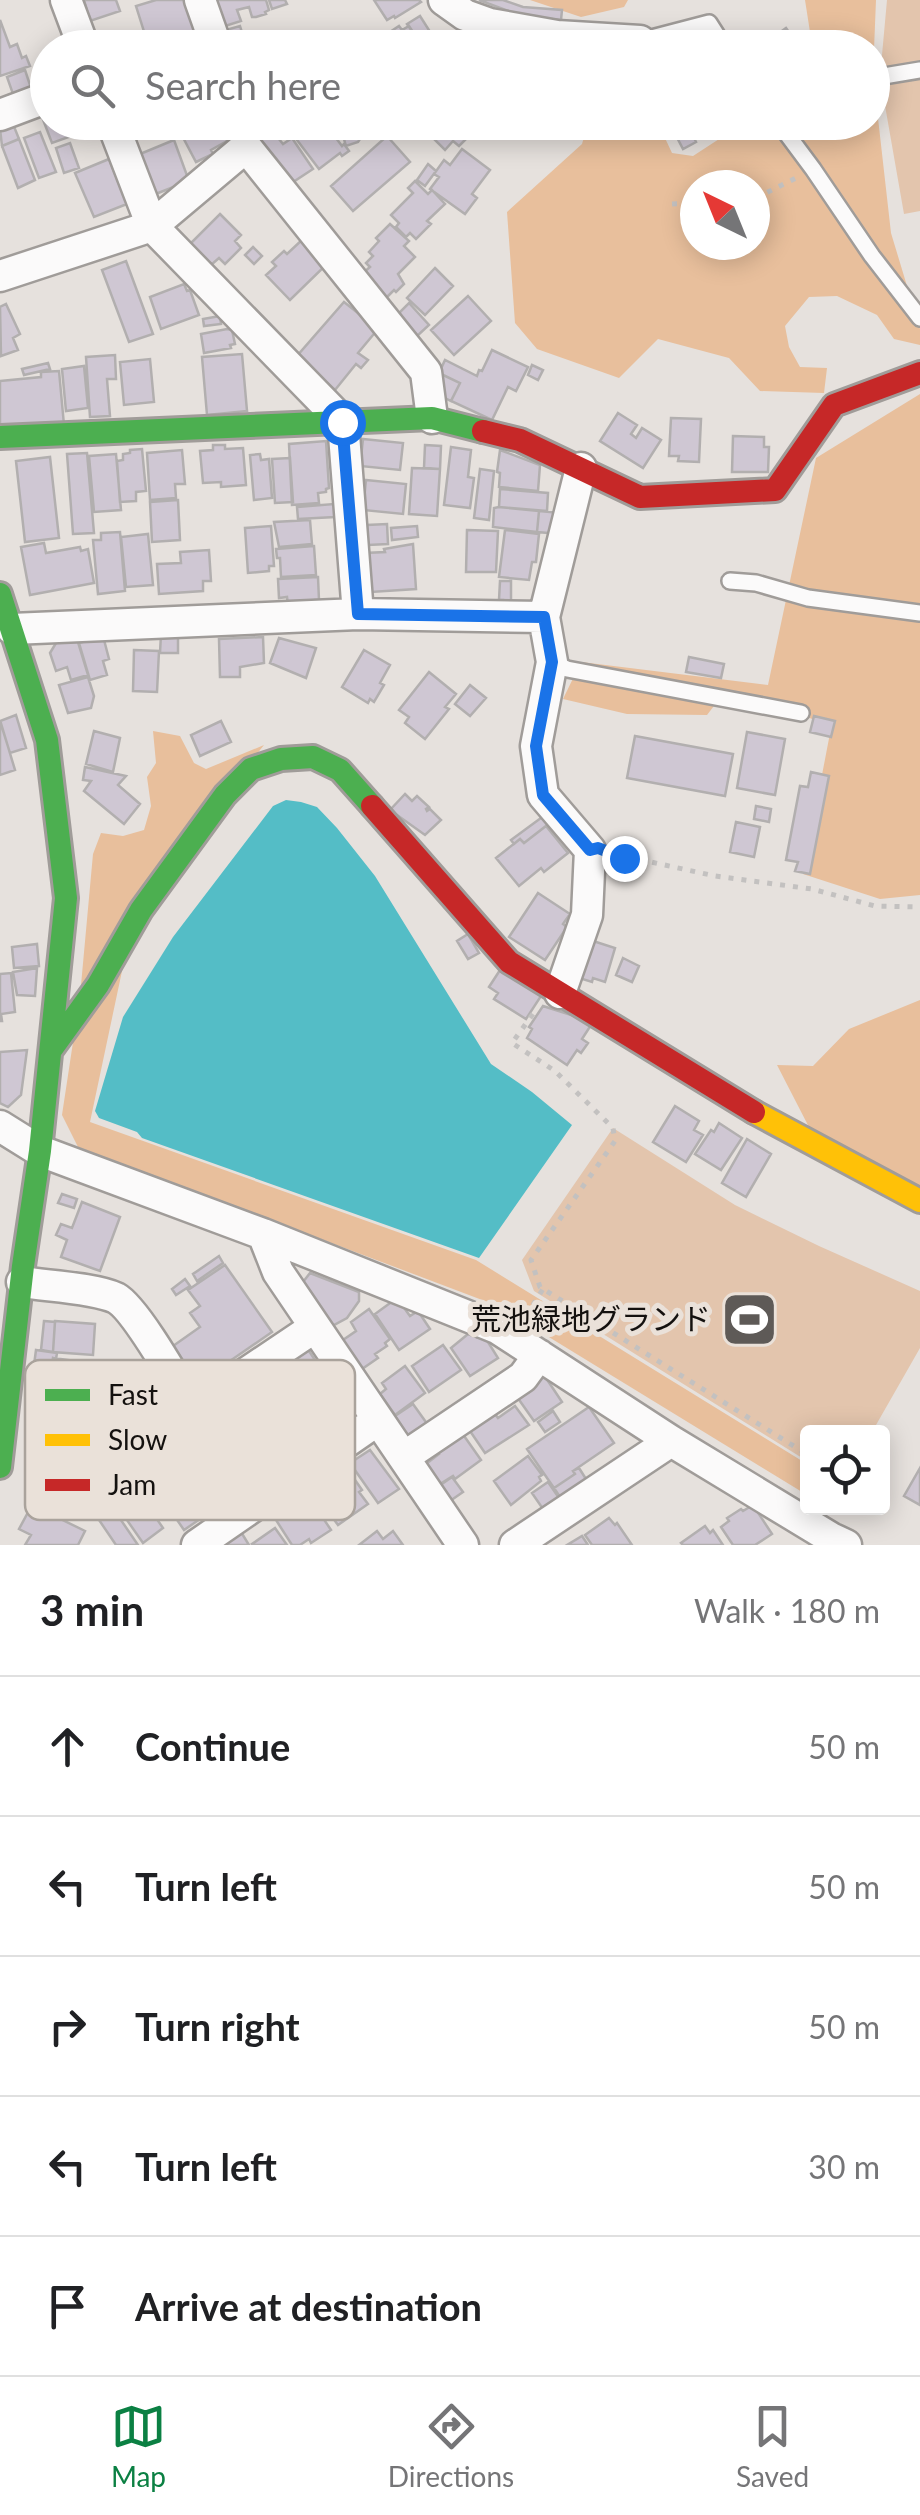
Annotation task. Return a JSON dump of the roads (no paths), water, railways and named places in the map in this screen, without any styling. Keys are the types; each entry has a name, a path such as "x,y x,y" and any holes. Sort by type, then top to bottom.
{"street":[{"path":"66,0 77,30"},
{"path":"200,0 211,30"},
{"path":"444,0 465,15 524,30"},
{"path":"0,115 30,104"},
{"path":"119,140 152,226 342,422 358,614"},
{"path":"0,276 152,226 234,140"},
{"path":"243,140 426,372 432,418"},
{"path":"0,436 432,418 520,440 640,497 775,490 834,405 920,373"},
{"path":"556,990 587,915 590,850 543,795 536,746 552,662 544,617 581,468"},
{"path":"0,594 46,740 66,898 40,1151 15,1274 0,1467"},
{"path":"12,629 358,614 544,617"},
{"path":"51,1050 98,985 141,910 225,795 251,769 281,759 313,757 340,770 510,962 752,1111 920,1202"},
{"path":"0,1126 40,1151 263,1234 497,1328 832,1543"},
{"path":"263,1234 278,1272 337,1360"},
{"path":"15,1274 117,1298 134,1314 163,1360"},
{"path":"266,1360 315,1327"},
{"path":"404,1457 523,1376 539,1355"},
{"path":"355,1386 463,1545"},
{"path":"355,1436 378,1420"},
{"path":"516,1545 671,1441"},
{"path":"196,1545 232,1520"}],"lane":[{"path":"684,30 709,23 713,30"},
{"path":"890,75 920,70"},
{"path":"791,140 920,318"},
{"path":"730,581 756,582 808,598 920,613"},
{"path":"552,662 567,669 801,713"}],"water":[{"path":"286,800 317,807 375,876 491,1064 572,1125 479,1258 142,1138 137,1132 99,1118 95,1111 123,1017 173,937 273,806"}],"place":[{"name":"荒池緑地グランド","path":"750,1320"}]}
